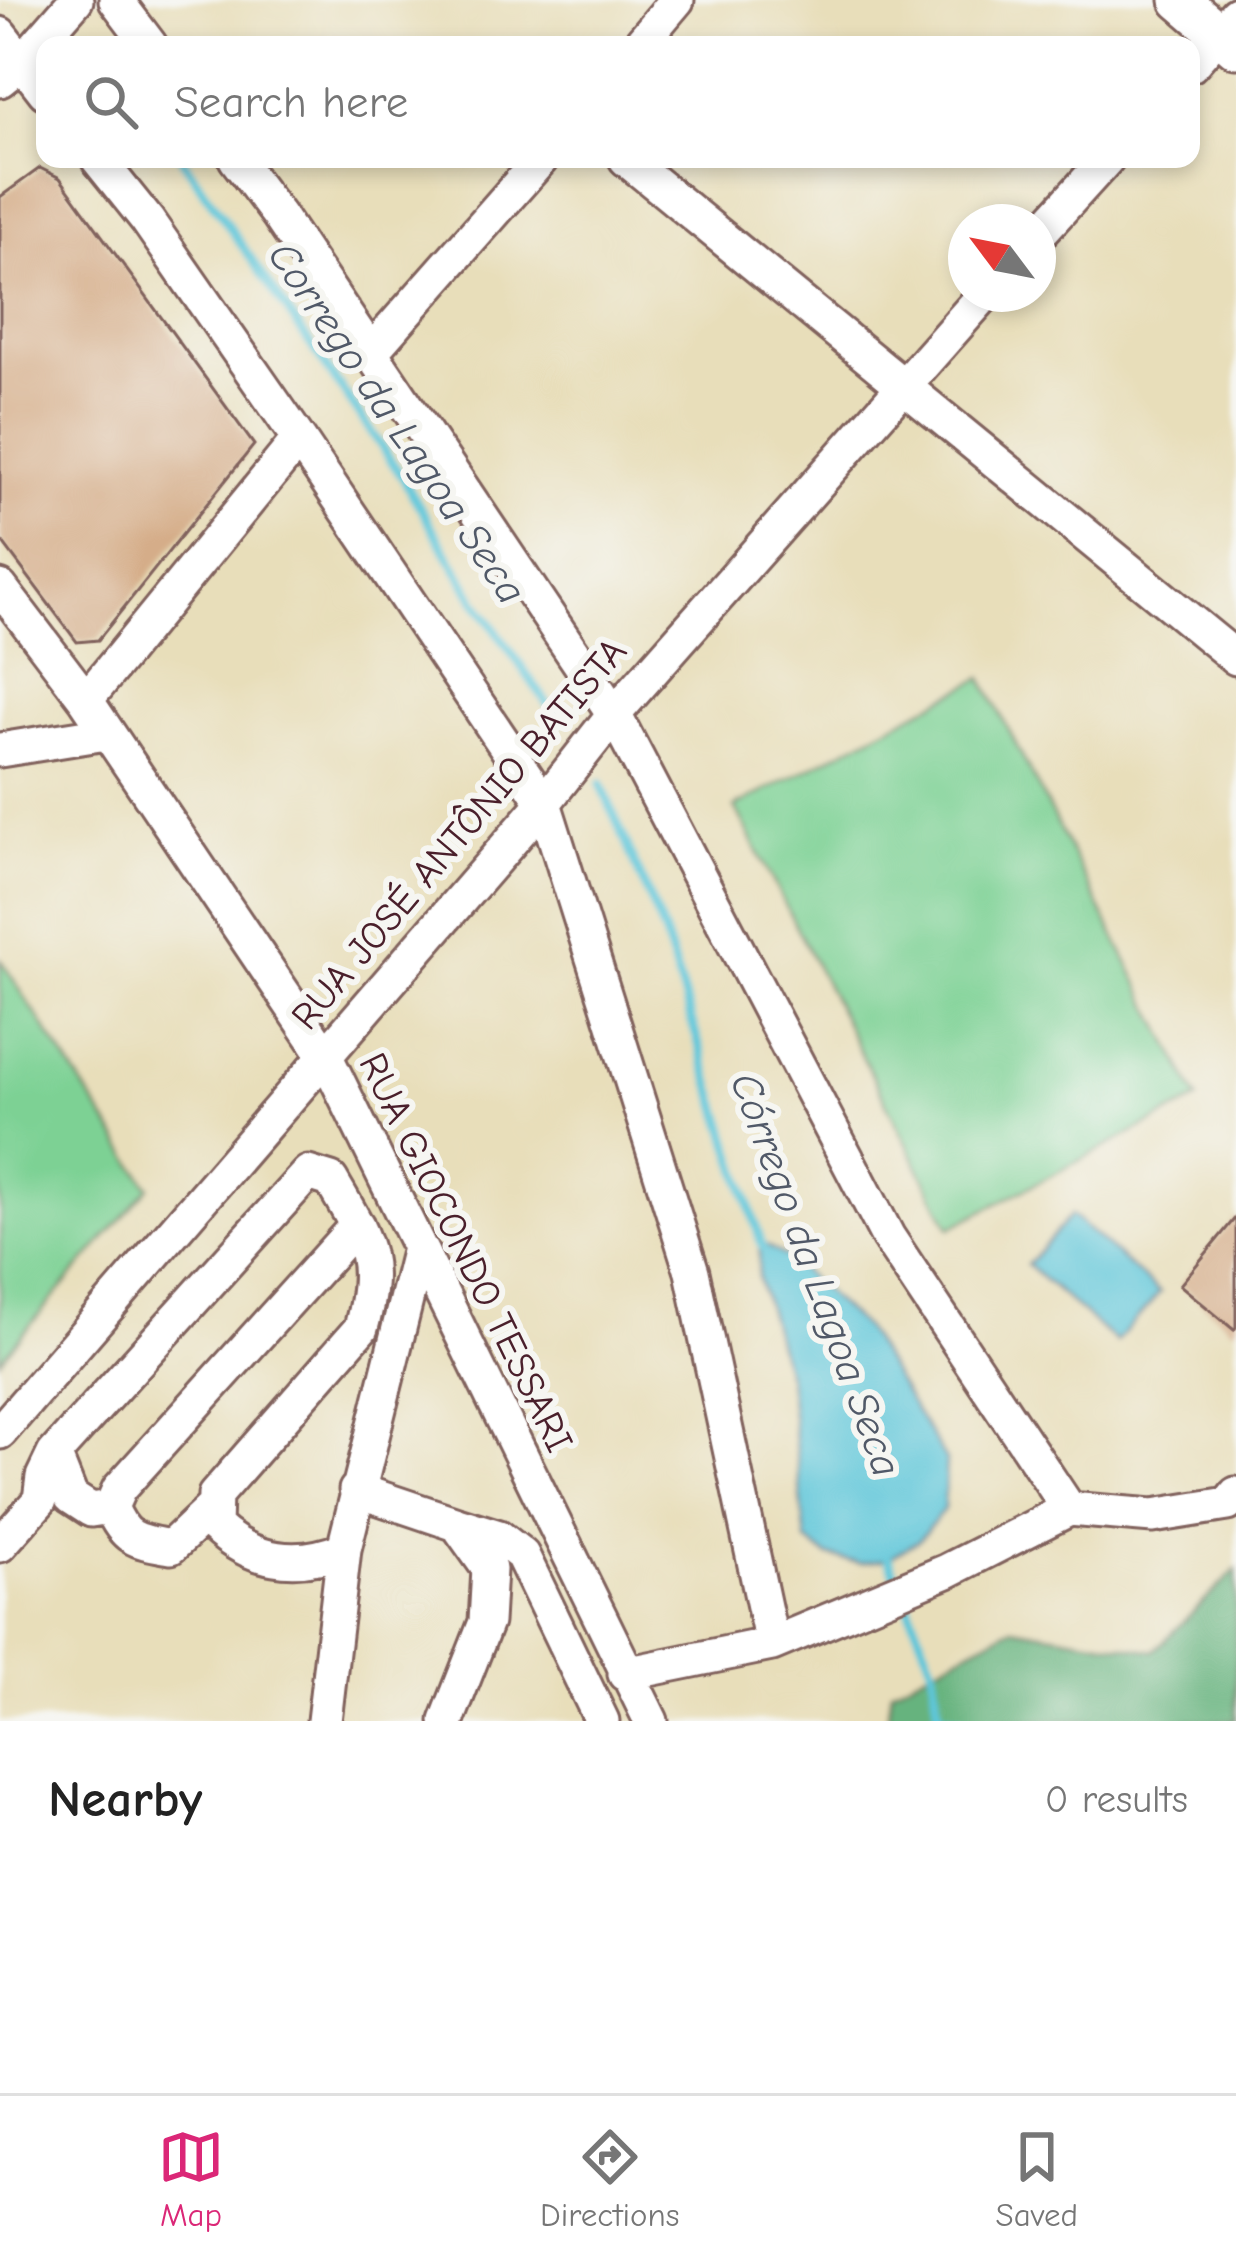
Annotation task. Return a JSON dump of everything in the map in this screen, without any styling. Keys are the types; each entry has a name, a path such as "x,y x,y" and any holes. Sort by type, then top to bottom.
{"main road":[{"path":"1180,0 1230,32"}],"street":[{"path":"44,36 76,0"},
{"path":"116,0 143,36"},
{"path":"647,36 677,0"},
{"path":"1200,57 1230,32"},
{"path":"0,34 11,72"},
{"path":"11,72 36,44"},
{"path":"105,168 147,220 299,439 544,803 692,1272 772,1644"},
{"path":"242,168 614,714 888,1237 1069,1509"},
{"path":"371,352 533,168"},
{"path":"637,168 1236,658"},
{"path":"1056,215 1099,168"},
{"name":"RUA JOSÉ ANTÔNIO BATISTA","path":"0,1432 544,803 614,714 969,312"},
{"path":"86,700 299,439"},
{"name":"RUA GIOCONDO TESSARI","path":"0,587 86,700 325,1054 651,1721"},
{"path":"0,750 106,733"},
{"path":"0,1546 40,1500 43,1477 54,1454 308,1172 331,1180 357,1225 371,1258 370,1296 361,1328 214,1495 214,1526 235,1546 278,1560 321,1558 344,1550"},
{"path":"214,1506 171,1547 137,1541 119,1527 111,1507 119,1490 357,1225"},
{"path":"324,1721 344,1550 356,1490 419,1248"},
{"path":"54,1454 71,1497 92,1510 111,1507"},
{"path":"356,1490 499,1537 521,1555 602,1721"},
{"path":"626,1674 772,1644 917,1583 1069,1509 1153,1516 1228,1504 1236,1495"},
{"path":"447,1721 486,1622 489,1569 458,1524"}],"green space":[{"path":"982,678 1198,1099 950,1228 735,807"},
{"path":"0,959 149,1187 0,1360"},
{"path":"1236,1570 1236,1721 887,1721 891,1690 1013,1627 1154,1651"}],"water":[{"path":"1071,1215 1160,1293 1116,1342 1027,1265"},
{"path":"760,1241 789,1259 864,1328 946,1460 944,1509 919,1540 888,1559 860,1563 828,1556 806,1541 788,1378 758,1277"}],"building":[{"path":"40,168 60,178 254,445 98,640 77,642 0,539 0,197"},
{"path":"1236,1217 1236,1327 1234,1330 1180,1285"}],"waterway":[{"name":"Corrego da Lagoa Seca","path":"188,168 401,475 475,600 560,722"},
{"name":"Córrego da Lagoa Seca","path":"601,784 664,933 763,1248"},
{"name":"Córrego da Lagoa Seca","path":"884,1548 898,1582"},
{"name":"Córrego da Lagoa Seca","path":"905,1597 932,1665 940,1721"},
{"name":"Corrego da Lagoa Seca","path":"941,1715 965,1721"}]}
